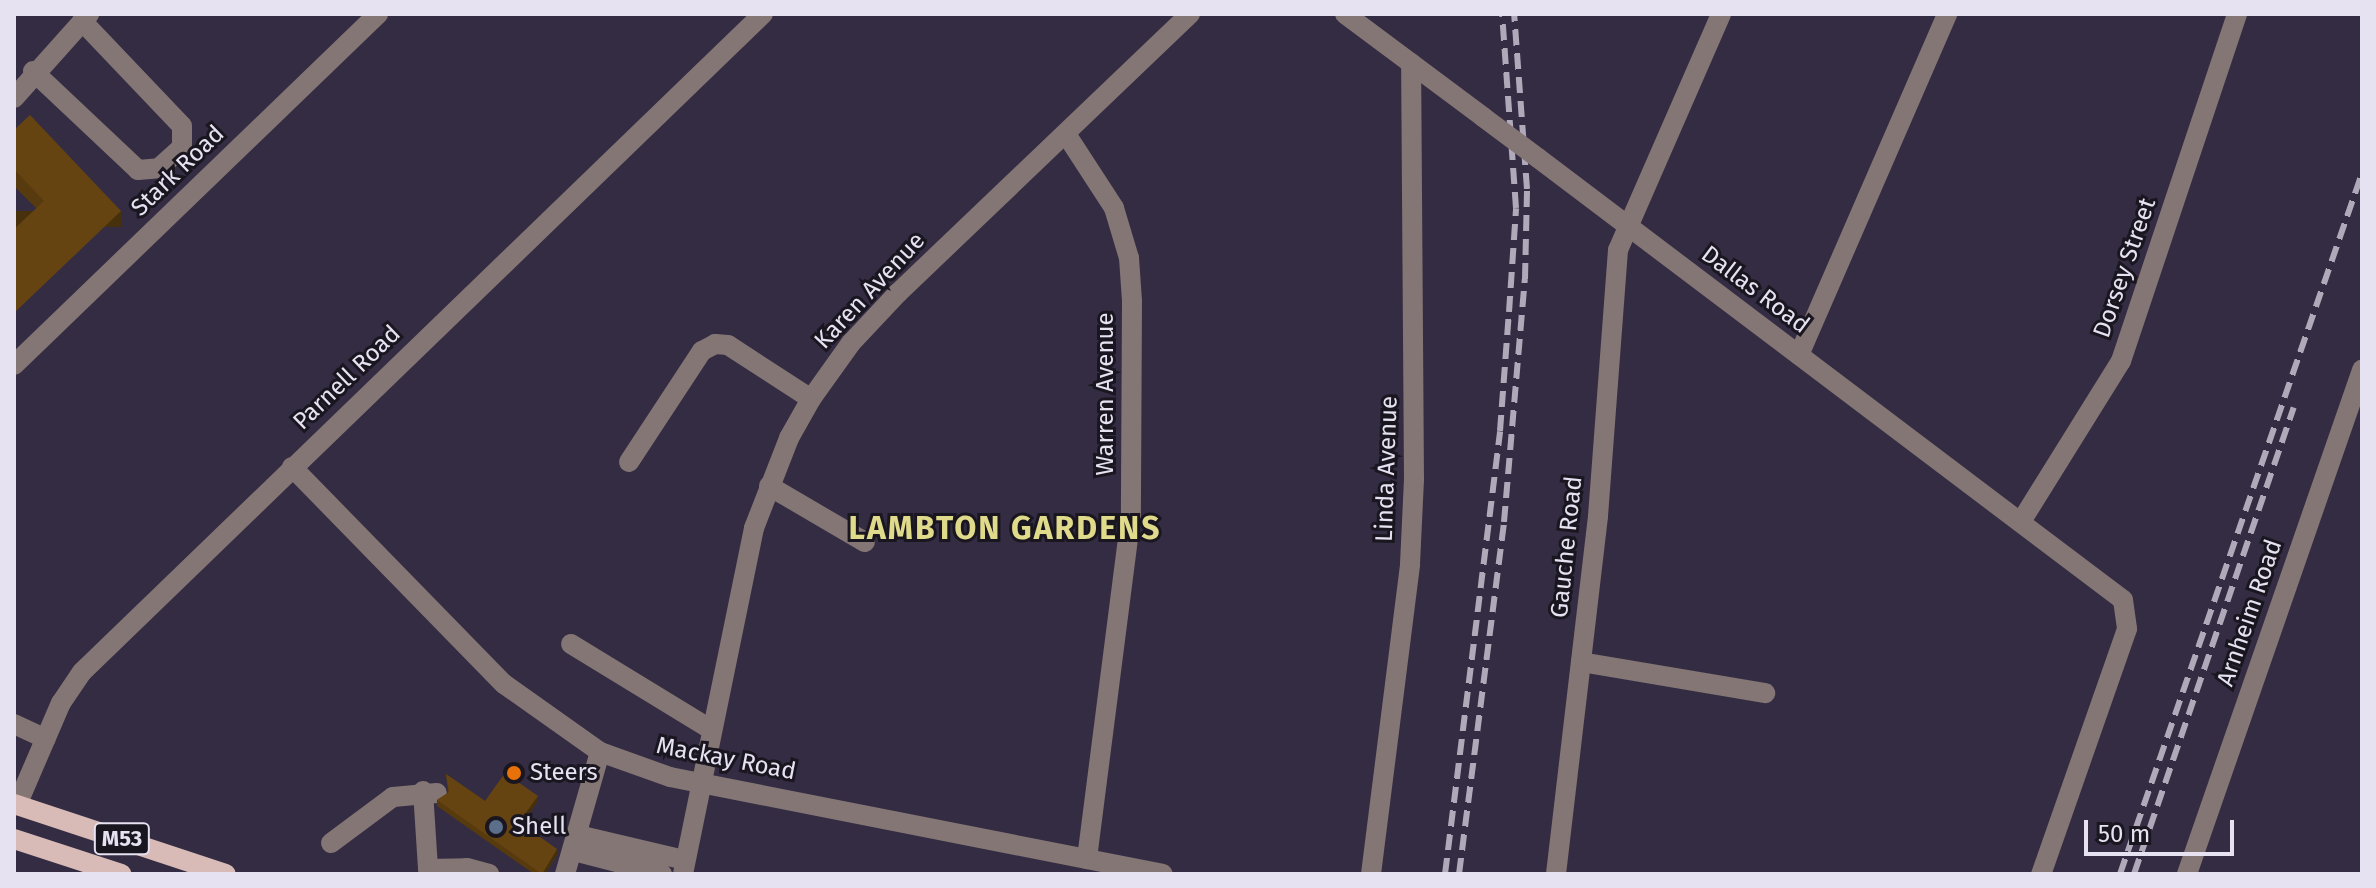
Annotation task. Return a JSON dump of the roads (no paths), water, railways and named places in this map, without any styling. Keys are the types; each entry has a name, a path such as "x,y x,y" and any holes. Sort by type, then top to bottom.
{"main road":[{"name":"M53","path":"15,808 226,874"},
{"name":"M53","path":"14,839 121,874"}],"street":[{"name":"Stark Road","path":"14,365 378,14"},
{"name":"Parnell Road","path":"15,808 46,739 82,672 763,14"},
{"name":"Karen Avenue","path":"684,867 738,588 769,486 811,399 880,312 1190,14"},
{"name":"Dallas Road","path":"1345,14 2121,597 2129,612 2127,629 2041,874"},
{"path":"1799,355 1947,14"},
{"name":"Dorsey Street","path":"2022,520 2121,361 2237,14"},
{"name":"Gauche Road","path":"1556,874 1598,516 1615,273 1629,228 1716,16"},
{"path":"14,98 33,71 85,17 182,126 182,147 159,168 138,170 33,71"},
{"name":"Linda Avenue","path":"1371,874 1408,580 1414,480 1411,63"},
{"name":"Warren Avenue","path":"1066,134 1114,208 1129,258 1132,301 1131,515 1087,859"},
{"path":"629,462 702,351 715,344 728,345 811,399"},
{"name":"Arnheim Road","path":"2187,874 2362,370"},
{"name":"Mackay Road","path":"292,467 504,684 600,752 639,768 1163,874"},
{"path":"769,486 865,542"},
{"path":"571,644 712,730"},
{"path":"1581,662 1765,693"},
{"path":"14,724 46,739"},
{"path":"558,872 576,843 600,752"},
{"path":"331,843 386,800 430,792 426,872 467,868 489,874"},
{"path":"576,843 684,867"},
{"path":"576,843 662,874"}],"railway":[{"path":"1445,874 1500,431 1516,208 1502,14"},
{"path":"1459,874 1504,522 1525,279 1527,189 1514,14"},
{"path":"2120,874 2362,173"},
{"path":"2134,874 2294,408"}],"place":[{"name":"Steers","path":"514,773"},
{"name":"Shell","path":"496,827"}],"district":[{"name":"LAMBTON GARDENS","path":"1005,528"}]}
